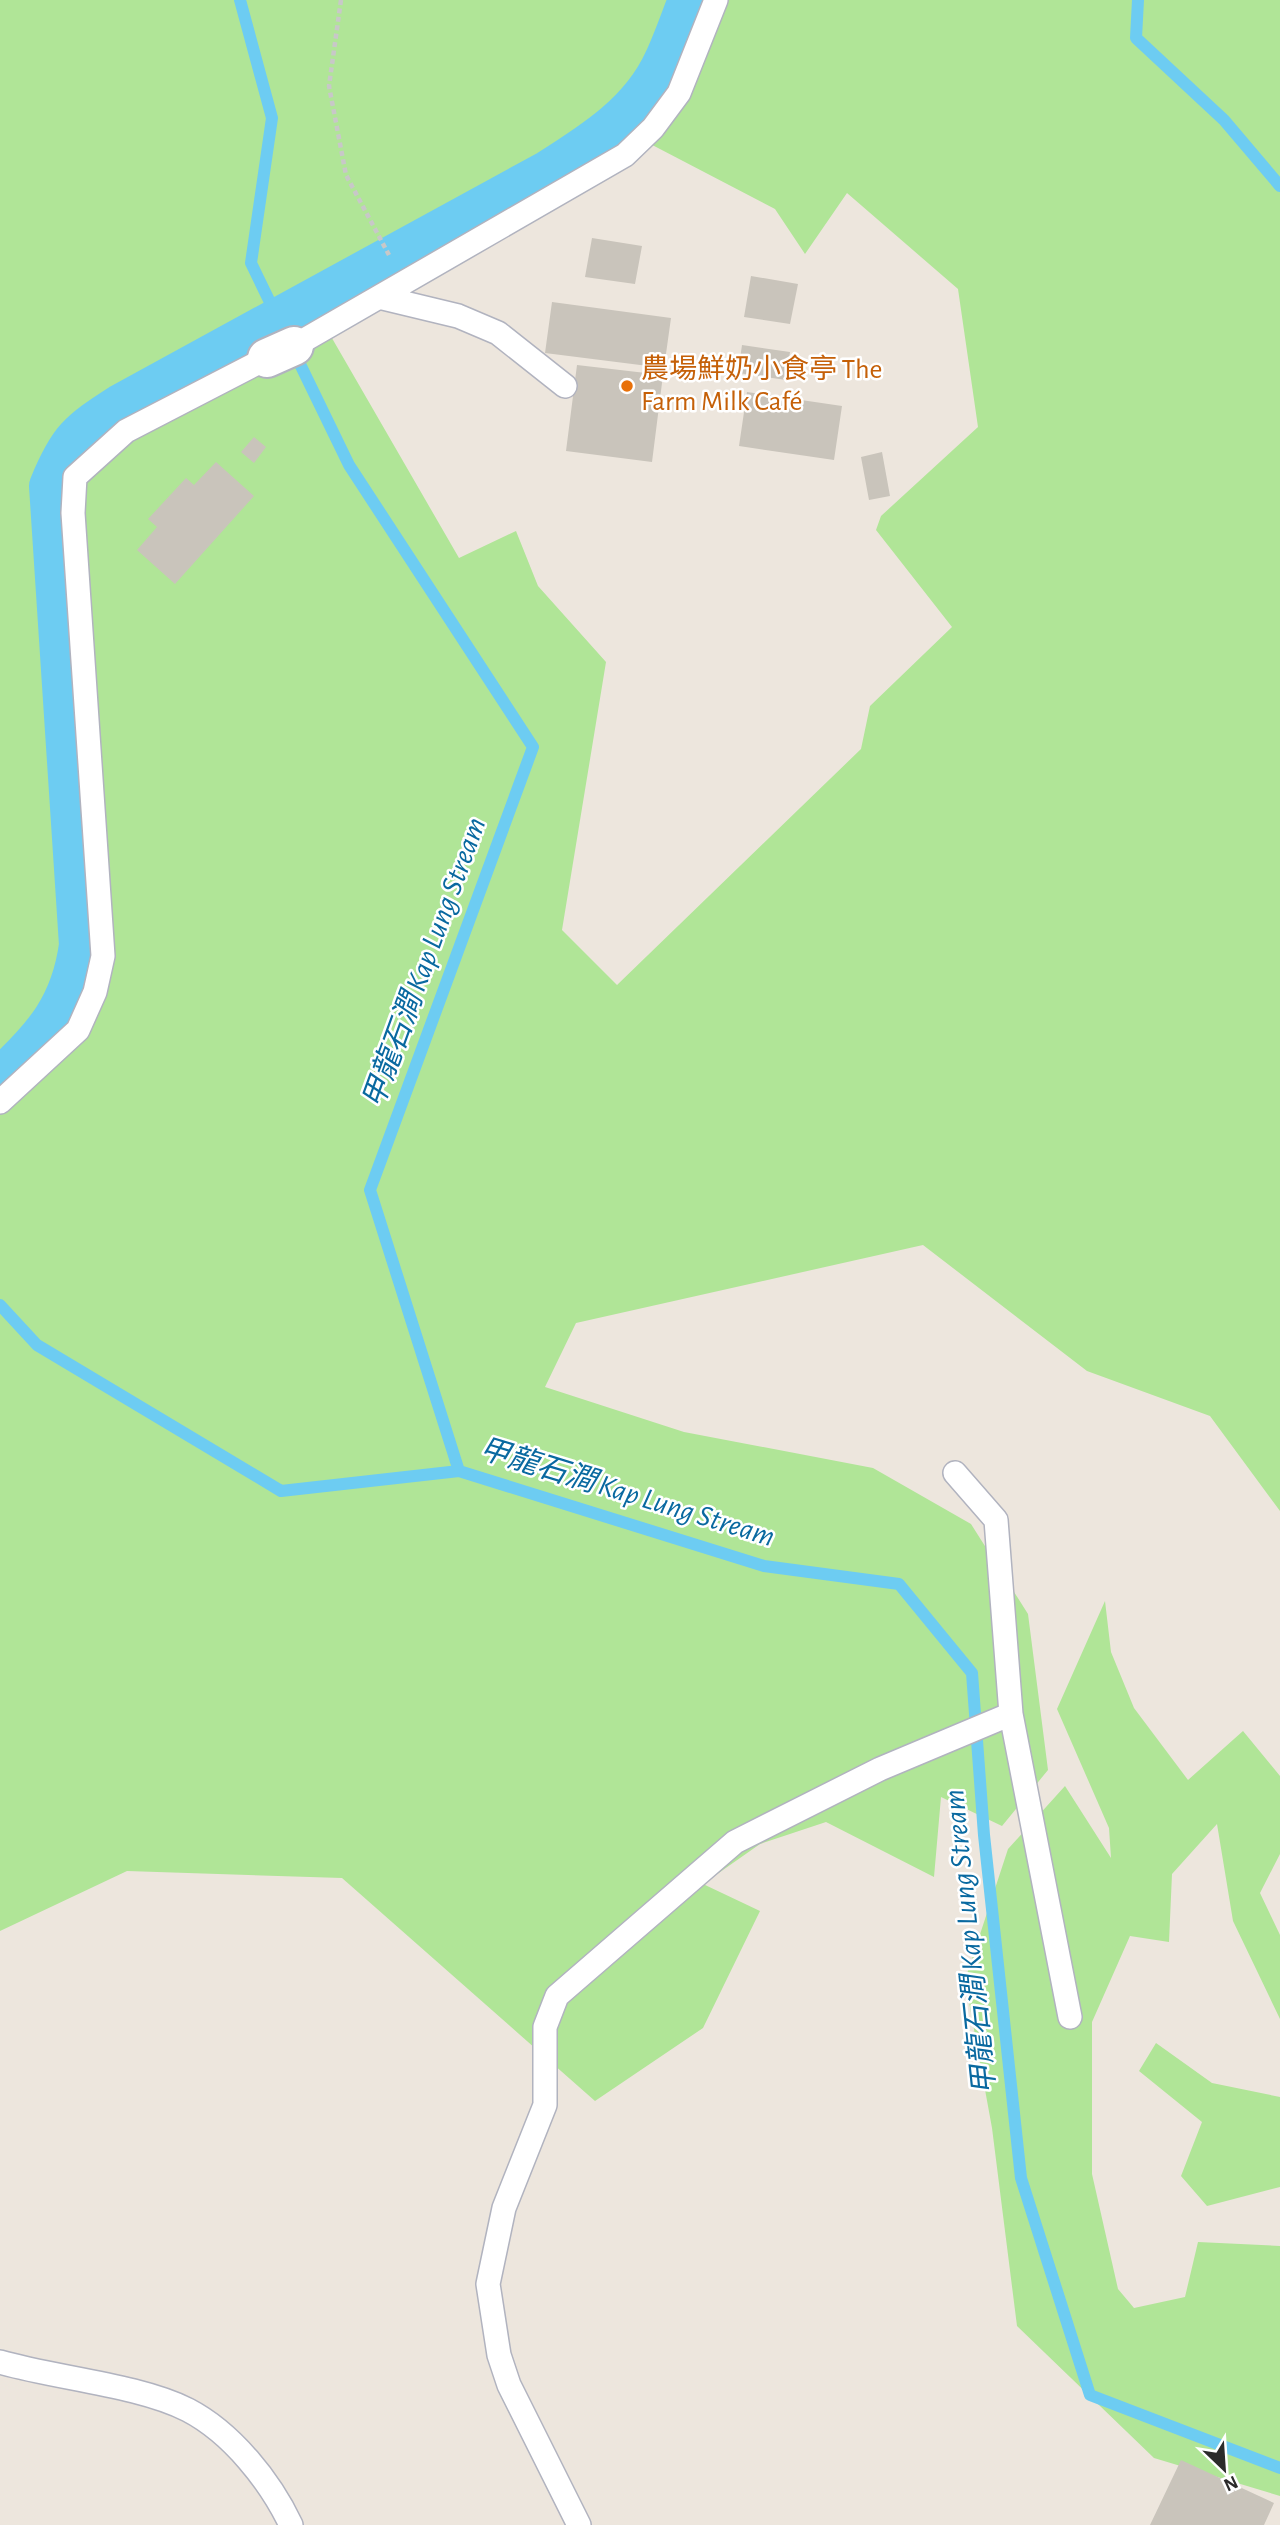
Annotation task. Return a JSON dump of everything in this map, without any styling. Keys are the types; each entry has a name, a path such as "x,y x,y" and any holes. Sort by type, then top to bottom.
{"lane":[{"path":"0,1102 78,1030 95,992 103,956 73,513 75,477 126,431 281,352 625,155 653,128 680,93 716,0"},
{"path":"379,297 458,316 498,334 565,386"},
{"path":"955,1472 996,1520 1001,1718 1070,2017"},
{"path":"579,2525 509,2385 499,2355 488,2284 504,2208 545,2105 545,2027 557,1996 735,1842 880,1769 1001,1718"},
{"path":"0,2362 148,2396 187,2410 223,2434 260,2476 291,2525"}],"path":[{"path":"341,0 329,86 346,175 385,248"}],"green space":[{"path":"0,0 1280,0 1280,1511 1210,1416 1087,1371 923,1245 576,1323 545,1387 684,1432 873,1468 971,1524 1028,1614 1048,1770 1002,1826 941,1797 934,1877 826,1822 760,1844 703,1884 760,1911 703,2028 595,2101 342,1878 127,1871 0,1931","holes":["635,136 775,209 805,254 847,193 958,289 978,427 881,516 876,530 952,627 870,706 861,749 617,985 562,930 606,662 538,586 516,531 459,558 329,333"]},
{"path":"1105,1601 1111,1652 1134,1708 1188,1780 1243,1731 1280,1776 1280,1854 1260,1893 1280,1935 1280,2019 1233,1921 1217,1824 1172,1874 1169,1942 1130,1936 1092,2022 1092,2174 1118,2289 1134,2308 1185,2297 1198,2242 1280,2246 1280,2496 1154,2458 1017,2326 992,2128 965,1980 1008,1849 1065,1786 1111,1858 1109,1828 1057,1709"},
{"path":"1156,2043 1212,2083 1280,2097 1280,2187 1207,2206 1181,2176 1202,2122 1139,2071"}],"building":[{"path":"592,238 642,246 635,284 585,277"},
{"path":"751,276 798,284 790,324 744,317"},
{"path":"552,302 671,318 664,368 545,353"},
{"path":"742,345 790,352 786,380 738,373"},
{"path":"577,365 663,375 652,462 566,451"},
{"path":"747,392 842,406 834,460 739,446"},
{"path":"254,437 266,447 254,463 241,452"},
{"path":"882,452 890,496 869,500 861,457"},
{"path":"216,462 254,496 175,584 137,550 157,527 148,519 186,478 194,485"},
{"path":"1181,2460 1274,2503 1264,2525 1150,2525"}],"waterway":[{"name":"甲龍石澗 Kap Lung Stream","path":"240,0 272,118 251,263 349,465 533,747 370,1190 459,1471 764,1566 899,1584 972,1673 984,1835 1021,2178 1090,2395 1280,2468"},
{"path":"0,1077 30,1048 53,1018 69,985 79,945 49,486 62,457 84,429 120,404 548,170 599,136 643,95 667,53 688,0"},
{"path":"1138,0 1136,38 1224,120 1280,186"},
{"path":"0,1305 37,1345 281,1491 459,1471"}],"place":[{"name":"農場鮮奶小食亭 The Farm Milk Café","path":"627,386"}]}
